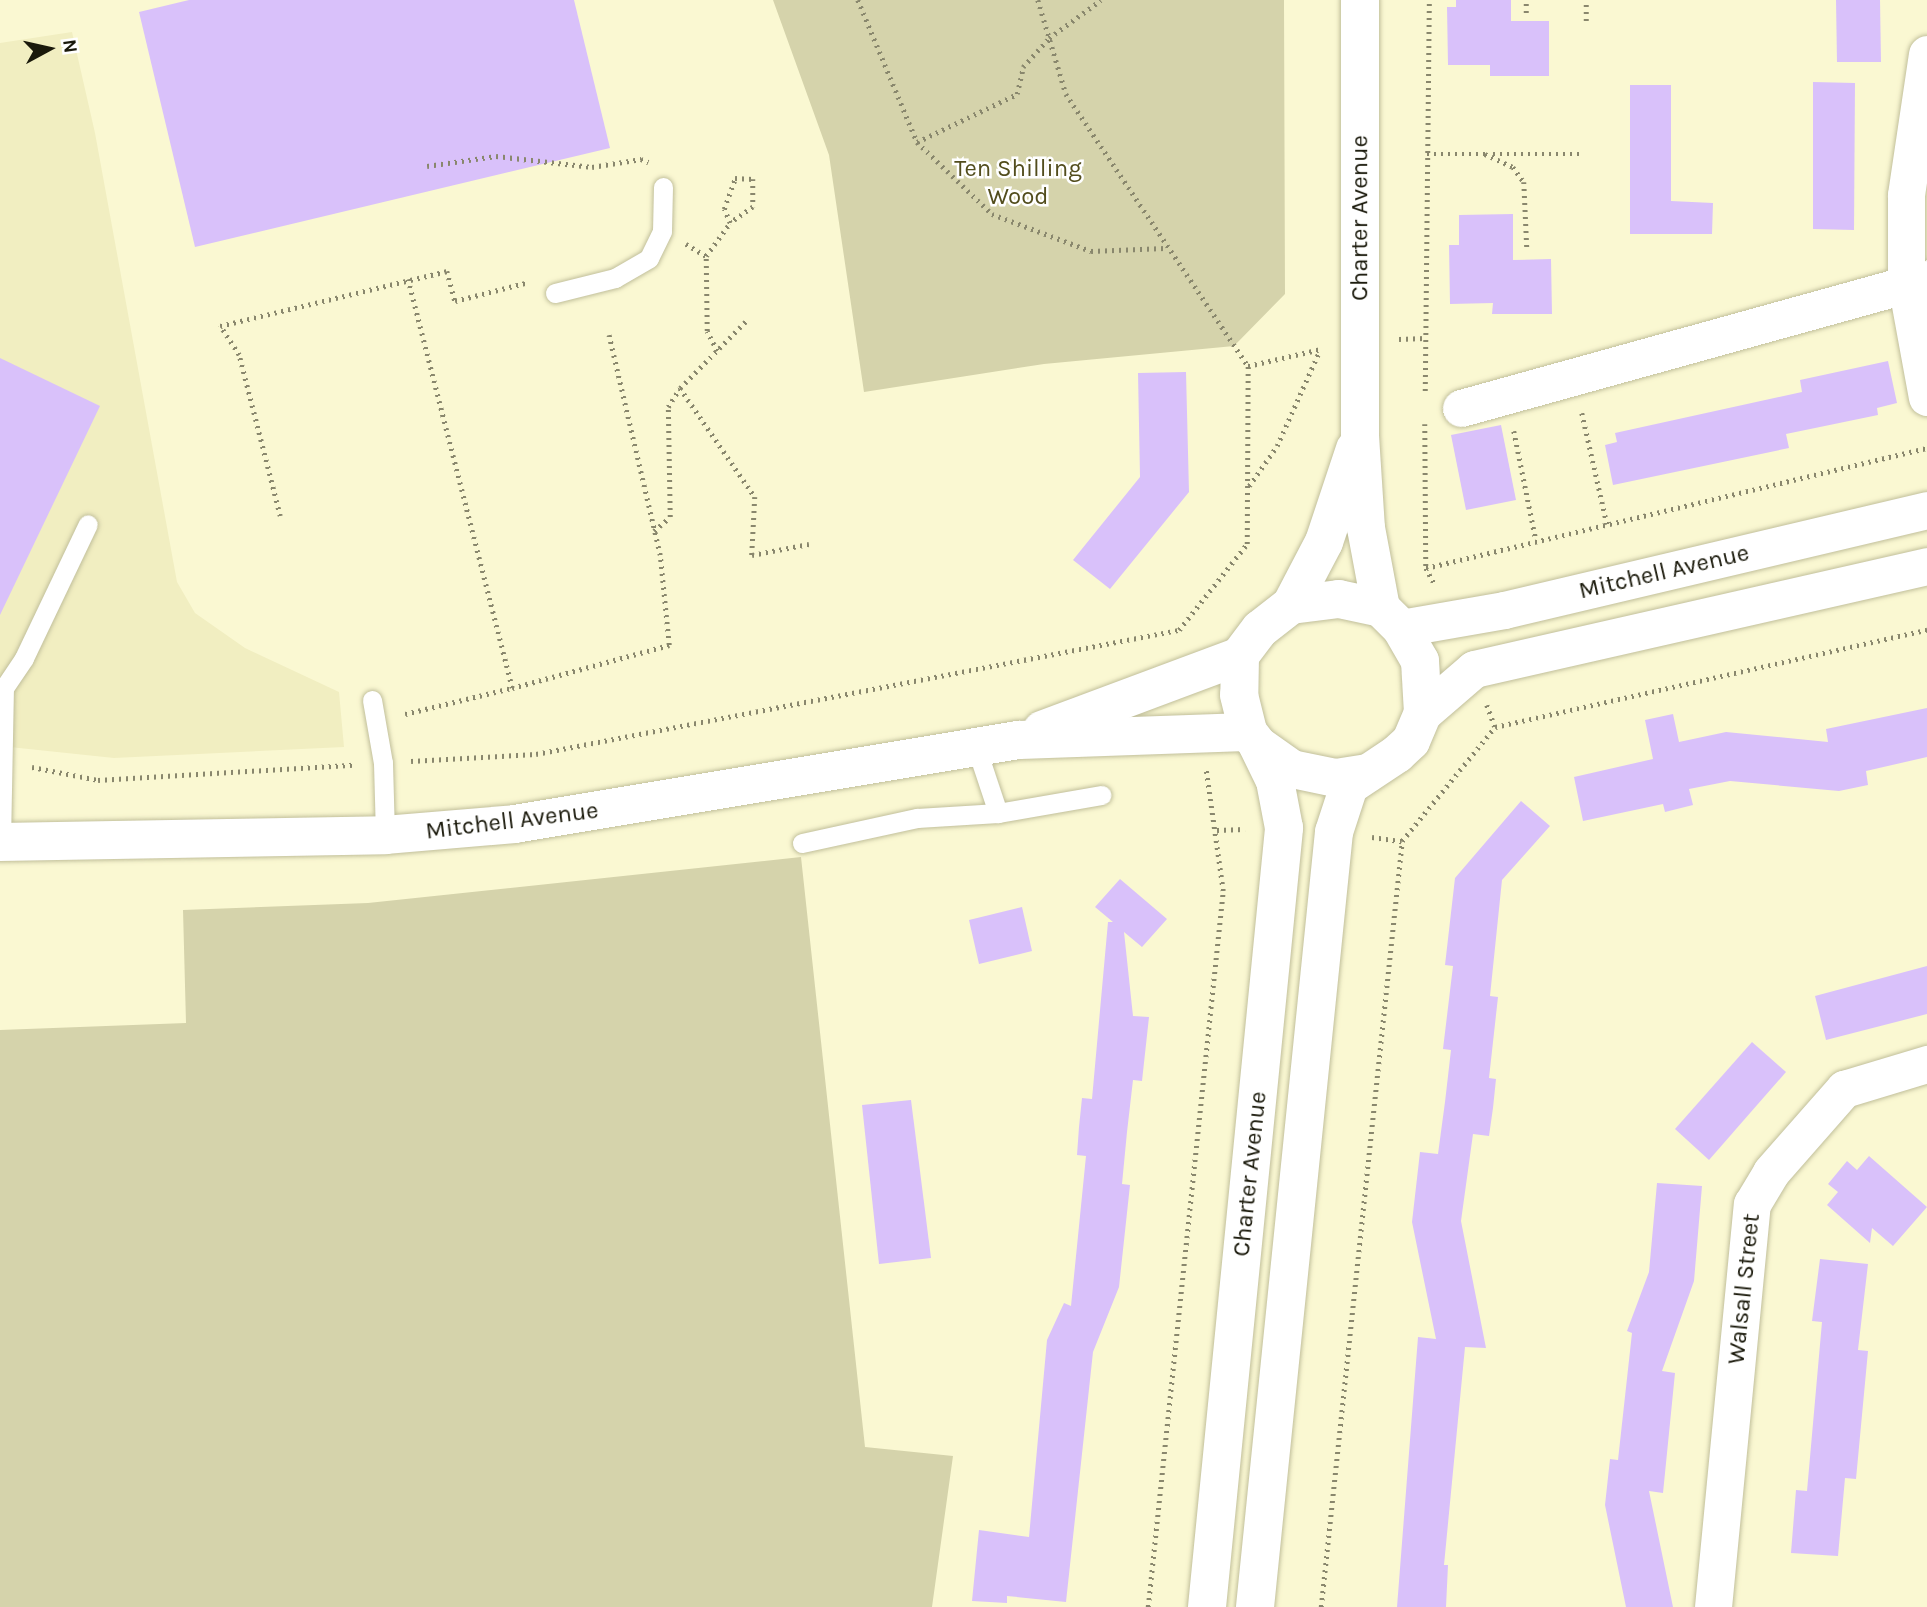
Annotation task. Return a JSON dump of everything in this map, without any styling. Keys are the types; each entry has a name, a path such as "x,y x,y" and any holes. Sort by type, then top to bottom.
{"street":[{"name":"Charter Avenue","path":"1360,0 1360,436 1366,528 1391,618"},
{"path":"1927,54 1906,195 1927,397"},
{"path":"1443,407 1506,395 1917,281"},
{"name":"Charter Avenue","path":"1291,606 1324,542 1360,436"},
{"name":"Mitchell Avenue","path":"1391,618 1454,620 1927,510"},
{"path":"1423,713 1474,669 1927,566"},
{"path":"1339,599 1391,618 1420,661 1423,713 1412,741 1368,773 1336,778 1292,769 1253,739 1239,695 1241,656 1260,629 1291,606 1339,599"},
{"name":"Mitchell Avenue","path":"1018,740 1241,656"},
{"name":"Charter Avenue","path":"1207,1607 1284,828 1275,781 1253,739"},
{"name":"Mitchell Avenue","path":"0,842 385,835 515,824 1018,740 1253,739"},
{"name":"Charter Avenue","path":"1255,1607 1334,832 1349,786 1368,773"},
{"name":"Walsall Street","path":"1713,1607 1752,1204 1771,1172 1844,1089 1927,1064"}],"lane":[{"path":"555,293 615,278 649,258 663,231 663,187"},
{"path":"0,842 2,688 24,658 88,524"},
{"path":"372,700 383,763 385,835"},
{"path":"976,747 998,813"},
{"path":"802,843 917,818 998,813 1101,794"}],"path":[{"path":"858,0 917,142 992,214 1091,251 1165,248"},
{"path":"0,761 97,780 536,754 1180,630 1247,544 1248,366 1165,248 1066,94 1038,0"},
{"path":"917,142 1017,94 1023,67 1049,38 1101,0"},
{"path":"1429,0 1425,338 1443,407"},
{"path":"1526,0 1526,13"},
{"path":"1586,0 1586,21"},
{"path":"1427,154 1584,153"},
{"path":"1485,154 1513,167 1524,182 1527,248"},
{"path":"427,166 496,156 592,167 641,159 652,164"},
{"path":"717,351 707,331 706,256 730,223 753,207 753,179 735,178 724,209 730,223"},
{"path":"682,241 706,256"},
{"path":"280,516 239,355 220,326 447,271 455,301 530,282"},
{"path":"408,279 512,688"},
{"path":"654,531 670,517 668,407 680,388 747,320"},
{"path":"391,718 669,645 654,531 609,335"},
{"path":"1248,487 1277,446 1324,342 1425,338"},
{"path":"1248,366 1320,351"},
{"path":"1573,376 1607,524"},
{"path":"680,388 755,497 752,555 809,544"},
{"path":"1506,395 1536,540"},
{"path":"1425,419 1426,568 1454,620"},
{"path":"1426,568 1927,448"},
{"path":"1321,1607 1402,841 1495,727 1927,630"},
{"path":"1148,1607 1223,891 1207,771 1198,767"}],"shaded area":[{"path":"72,32 95,133 177,582 195,613 245,648 339,692 344,747 114,758 0,746 0,43"}],"green space":[{"name":"Ten Shilling Wood","path":"773,0 1284,0 1285,294 1234,346 1044,364 864,392 829,155"},
{"path":"801,857 865,1447 953,1456 932,1607 0,1607 0,1030 186,1023 183,910 368,903"}],"building":[{"path":"189,0 574,0 610,148 195,247 139,12"},
{"path":"1456,0 1511,0 1511,21 1549,21 1549,76 1490,76 1490,65 1448,65 1447,7 1456,7"},
{"path":"1836,0 1880,0 1881,62 1837,62"},
{"path":"1813,82 1855,83 1854,230 1813,229"},
{"path":"1630,85 1671,85 1671,201 1713,203 1712,234 1630,234"},
{"path":"1513,214 1513,260 1551,259 1552,314 1492,314 1493,303 1450,304 1449,245 1459,245 1459,215"},
{"path":"0,358 100,406 0,615"},
{"path":"1888,361 1897,403 1877,408 1878,415 1786,434 1789,448 1613,485 1605,445 1617,442 1615,433 1802,392 1800,380"},
{"path":"1186,372 1189,492 1110,589 1073,560 1140,477 1138,373"},
{"path":"1501,425 1516,500 1466,510 1451,435"},
{"path":"1927,708 1927,757 1866,771 1868,785 1839,791 1730,781 1689,789 1693,805 1665,812 1663,804 1583,821 1574,777 1653,759 1645,720 1673,714 1679,742 1726,732 1828,742 1826,729"},
{"path":"1521,801 1550,826 1502,880 1490,996 1498,997 1489,1078 1496,1079 1493,1108 1489,1136 1473,1134 1461,1221 1486,1348 1465,1347 1444,1565 1448,1565 1446,1607 1397,1607 1418,1337 1436,1339 1412,1222 1420,1152 1438,1154 1445,1102 1451,1050 1443,1049 1453,966 1445,965 1455,878"},
{"path":"1120,879 1167,919 1142,947 1124,932 1133,1016 1149,1017 1142,1081 1133,1080 1127,1132 1122,1184 1130,1185 1119,1287 1093,1352 1066,1602 1007,1596 1007,1603 972,1601 979,1530 1029,1537 1047,1340 1064,1303 1071,1306 1086,1156 1077,1155 1082,1098 1092,1099 1108,922 1113,922 1095,907"},
{"path":"1022,907 1032,951 979,964 969,920"},
{"path":"1927,966 1927,1014 1826,1040 1815,996"},
{"path":"1752,1042 1786,1072 1709,1160 1675,1129"},
{"path":"911,1100 931,1258 879,1264 862,1105"},
{"path":"1869,1156 1927,1207 1893,1246 1872,1228 1870,1243 1827,1205 1838,1192 1828,1184 1847,1161 1857,1170"},
{"path":"1657,1183 1702,1186 1694,1281 1662,1371 1675,1373 1663,1493 1649,1491 1673,1607 1626,1607 1605,1505 1610,1459 1618,1460 1632,1333 1627,1331 1649,1272"},
{"path":"1820,1259 1868,1264 1858,1350 1868,1351 1856,1479 1845,1478 1838,1556 1791,1553 1796,1490 1807,1491 1822,1322 1812,1321"}]}
